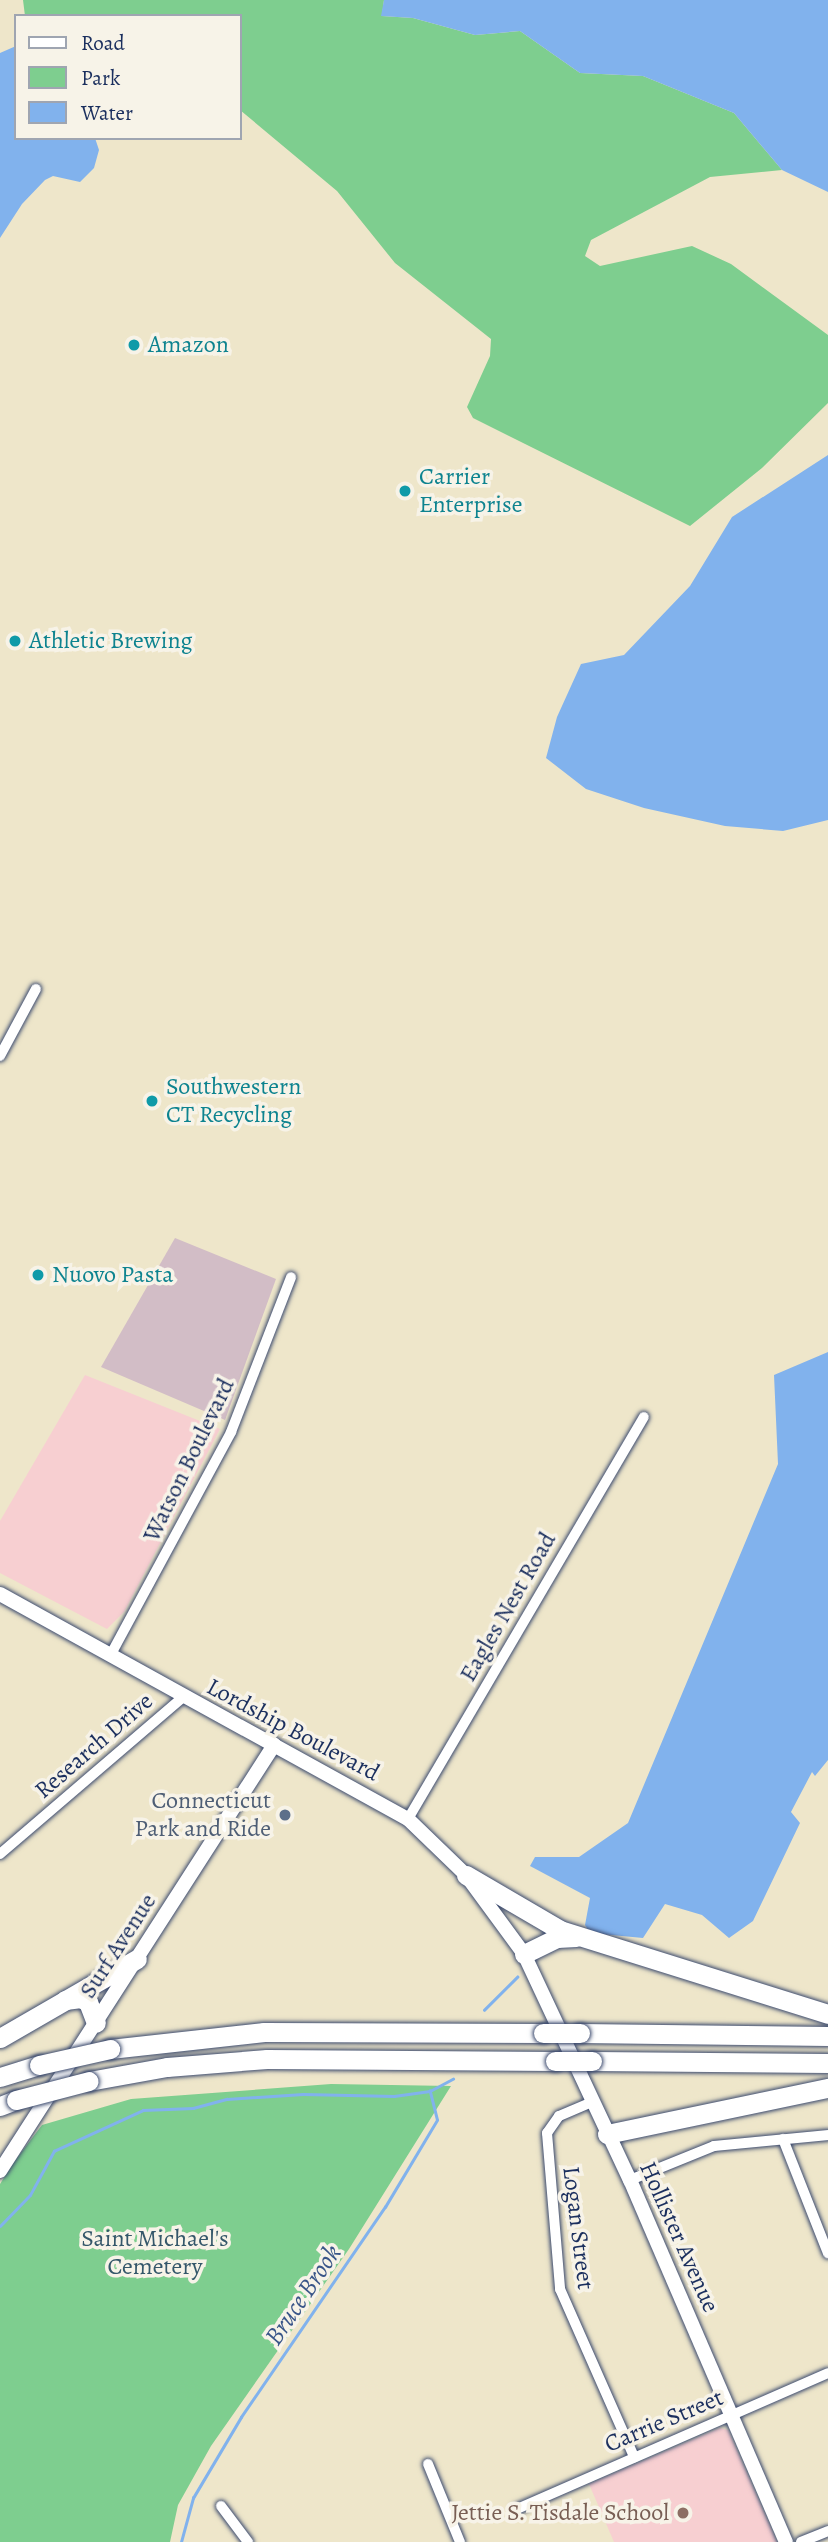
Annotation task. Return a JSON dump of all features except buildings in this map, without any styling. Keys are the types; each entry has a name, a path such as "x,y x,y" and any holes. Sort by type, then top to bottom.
{"highway":[{"path":"466,1875 530,1916 580,1937 828,2014"},
{"path":"524,1954 557,1938 580,1937"},
{"path":"0,2038 136,1959"},
{"path":"64,2001 81,1998 88,2002 96,2023"},
{"path":"0,2077 110,2049 264,2032 828,2036"},
{"path":"8,2103 89,2081 167,2067 267,2059 828,2063"},
{"path":"607,2134 828,2088"}],"main road":[{"name":"Lordship Boulevard","path":"0,1594 408,1819 466,1875 524,1954"},
{"name":"Surf Avenue","path":"0,2171 274,1745"},
{"name":"Hollister Avenue","path":"524,1954 630,2180 786,2542"}],"street":[{"path":"0,1056 36,989"},
{"name":"Watson Boulevard","path":"110,1656 231,1432 291,1277"},
{"name":"Eagles Nest Road","path":"408,1819 644,1418"},
{"name":"Research Drive","path":"0,1854 183,1697"},
{"name":"Logan Street","path":"592,2102 559,2116 547,2133 560,2289 634,2457"},
{"path":"630,2180 714,2146 828,2136"},
{"path":"783,2138 828,2253"},
{"name":"Carrie Street","path":"517,2510 828,2373"},
{"path":"428,2464 460,2542"},
{"path":"220,2506 248,2542"},
{"path":"802,2542 828,2531"}],"shaded area":[{"path":"175,1238 276,1279 225,1420 101,1367"},
{"path":"85,1375 220,1429 124,1612 107,1629 0,1573 0,1521"},
{"name":"Jettie S. Tisdale School","path":"720,2428 728,2430 777,2542 614,2542 589,2484"}],"green space":[{"path":"23,0 384,0 382,16 413,18 475,35 520,31 580,73 643,76 734,113 782,170 710,177 591,240 585,256 600,266 692,246 731,264 828,335 828,403 762,468 690,526 473,418 467,407 490,356 491,339 395,263 337,191 242,112 242,14 25,14"},
{"name":"Saint Michael's Cemetery","path":"331,2084 451,2086 349,2249 211,2446 178,2505 170,2542 0,2542 0,2184 14,2162 42,2125 131,2099"}],"water":[{"path":"384,0 828,0 828,192 782,170 734,113 643,76 580,73 520,31 475,35 413,18 381,16"},
{"path":"14,47 14,140 96,140 99,150 94,168 80,182 53,176 45,180 22,204 0,238 0,53"},
{"path":"828,455 828,820 783,831 725,826 644,808 586,789 546,758 557,717 581,664 624,655 690,586 732,517"},
{"path":"828,1352 828,1760 815,1776 812,1772 791,1812 800,1823 753,1921 729,1938 702,1915 665,1904 643,1938 590,1933 585,1925 590,1898 530,1866 535,1857 579,1857 628,1823 778,1464 774,1375"}],"waterway":[{"name":"Bruce Brook","path":"484,2010 517,1977"},
{"name":"Bruce Brook","path":"181,2542 193,2498 241,2417 385,2207 437,2120 430,2091 453,2079"},
{"path":"0,2226 30,2195 54,2151 143,2110 193,2108 227,2099 303,2094 394,2096 430,2091"}],"place":[{"name":"Amazon","path":"134,345"},
{"name":"Carrier Enterprise","path":"405,491"},
{"name":"Athletic Brewing","path":"15,641"},
{"name":"Southwestern CT Recycling","path":"152,1101"},
{"name":"Nuovo Pasta","path":"38,1275"},
{"name":"Connecticut Park and Ride","path":"285,1815"},
{"name":"Jettie S. Tisdale School","path":"683,2513"}]}
